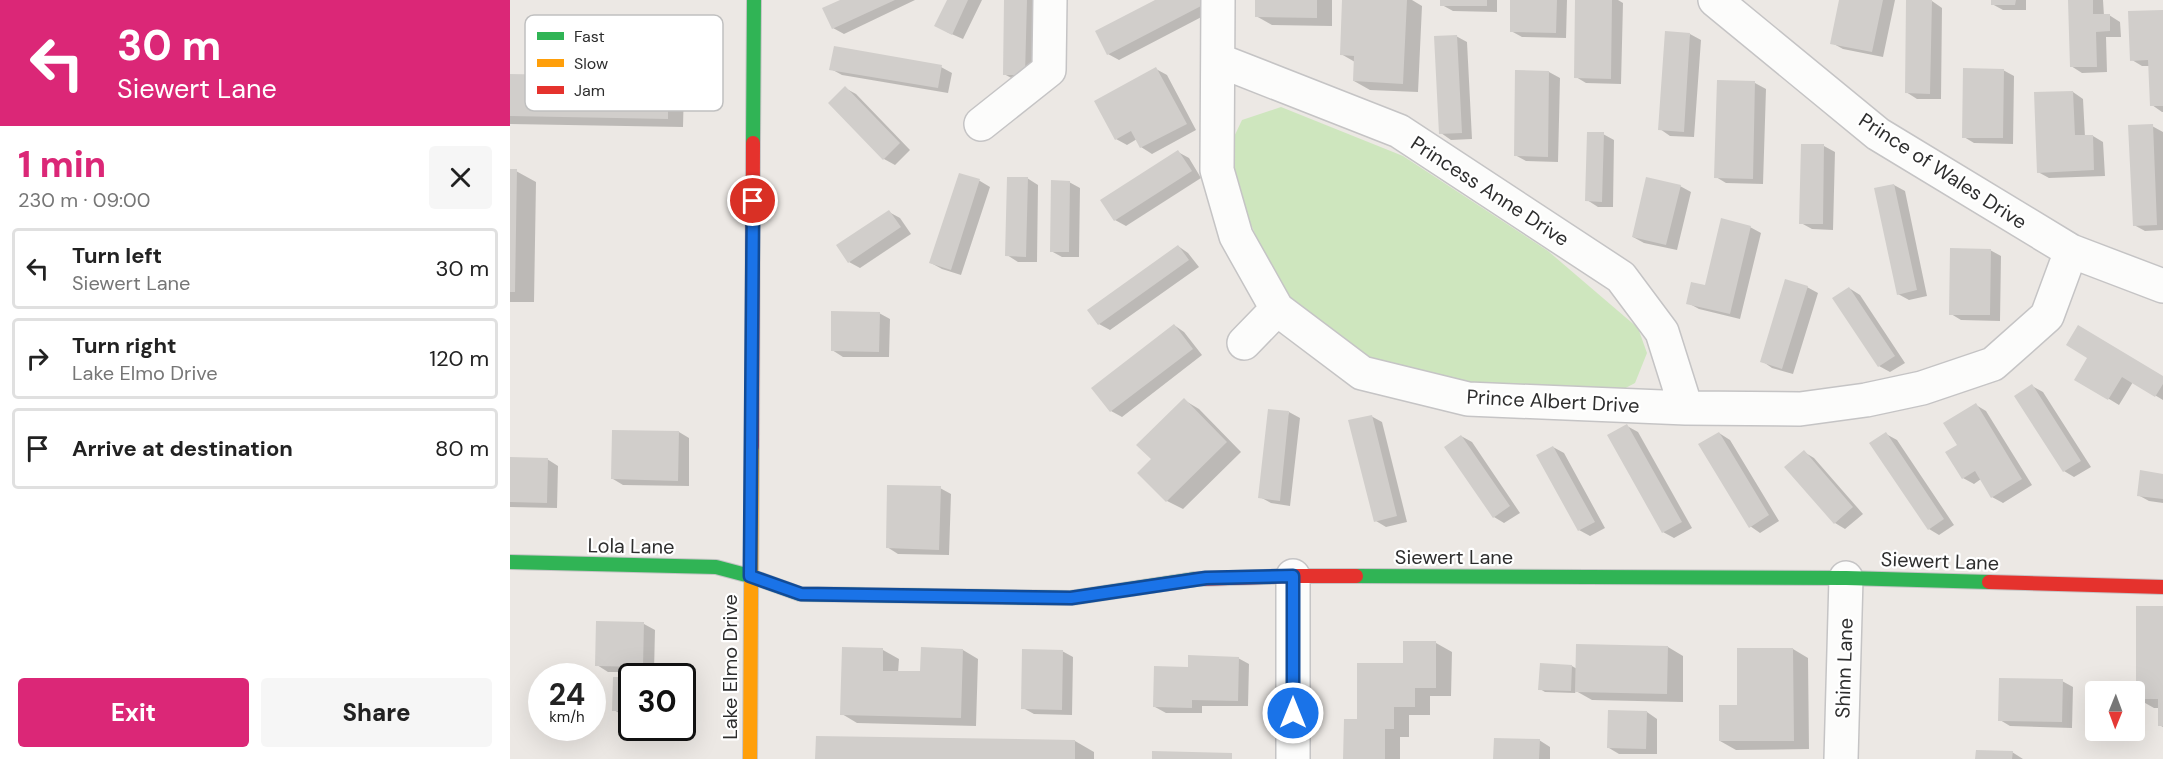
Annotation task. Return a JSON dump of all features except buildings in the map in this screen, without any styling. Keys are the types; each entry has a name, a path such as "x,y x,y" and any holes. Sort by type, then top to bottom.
{"street":[{"name":"Lake Elmo Drive","path":"750,759 754,0"},
{"path":"981,124 1049,70 1050,0"},
{"name":"Prince Albert Drive","path":"1218,0 1217,170 1236,236 1277,309 1362,372 1468,399 1686,408 1800,409 1866,400 1922,388 1993,364 2047,316 2071,251"},
{"name":"Prince of Wales Drive","path":"1715,0 1878,134 2071,251 2163,286"},
{"name":"Princess Anne Drive","path":"1218,60 1399,131 1621,278 1662,332 1686,408"},
{"path":"1244,343 1277,309"},
{"name":"Lola Lane","path":"510,562 716,567 750,576"},
{"name":"Siewert Lane","path":"750,576 801,594 1071,598 1206,578 1293,576 1846,578 2163,587"},
{"path":"1293,576 1293,759"},
{"name":"Shinn Lane","path":"1841,759 1846,578"}],"green space":[{"path":"1281,107 1403,156 1548,251 1638,328 1647,353 1635,383 1618,392 1470,388 1386,373 1283,297 1237,193 1232,141 1242,120"}],"traffic: fast":[{"path":"753,143 754,0"},
{"path":"510,562 716,567 750,576 800,594 1071,598 1196,579"},
{"path":"1356,576 1846,578 1989,582"}],"traffic: slow":[{"path":"750,759 752,446"}],"traffic: jam":[{"path":"752,446 753,143"},
{"path":"1196,579 1356,576"},
{"path":"1989,582 2163,587"}],"route":[{"path":"753,201 750,576 801,594 1071,598 1206,578 1293,576 1293,713"}]}
